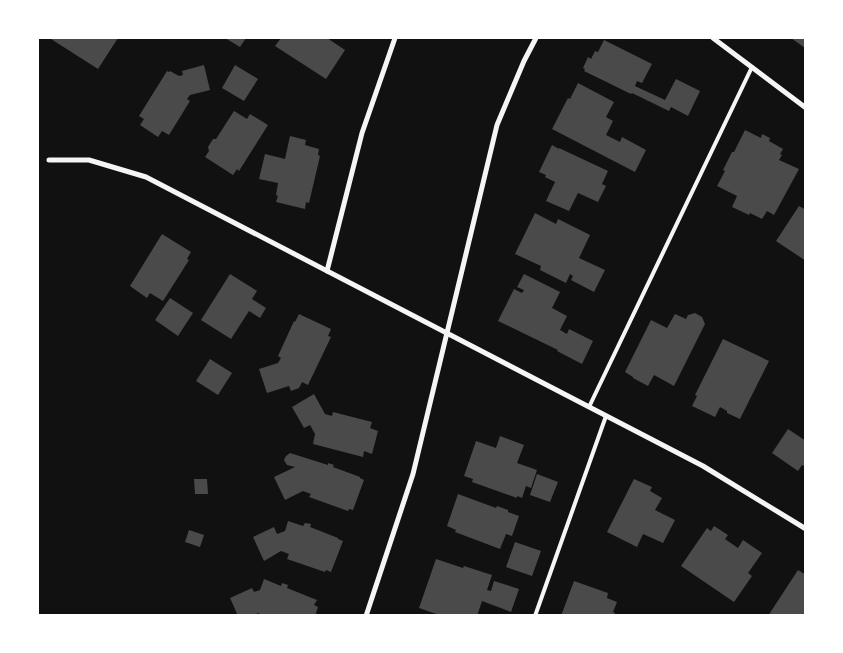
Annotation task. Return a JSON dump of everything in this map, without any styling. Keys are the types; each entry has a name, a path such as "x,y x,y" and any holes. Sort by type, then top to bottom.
{"street":[{"path":"327,271 362,133 395,38"},
{"path":"366,616 413,474 497,125 524,60 536,38"},
{"path":"713,38 806,108"},
{"path":"49,160 89,160 146,177 703,466 806,529"}],"lane":[{"path":"588,407 752,67"},
{"path":"535,616 606,416"}],"building":[{"path":"52,38 118,38 98,69"},
{"path":"225,38 246,38 240,47"},
{"path":"281,38 327,38 345,50 326,79 275,46"},
{"path":"791,38 806,38 806,47 805,48"},
{"path":"604,40 652,64 642,83 637,81 635,86 665,100 676,79 700,91 688,116 671,107 669,111 584,71 585,69 583,68 588,57 591,59 595,51 598,52"},
{"path":"204,65 210,90 190,95 187,99 190,101 169,135 162,131 158,137 140,125 144,119 139,116 167,71 179,76 183,75 182,71"},
{"path":"235,65 258,79 244,101 222,88"},
{"path":"578,83 614,102 606,117 613,121 606,135 620,142 622,137 646,150 635,172 552,129"},
{"path":"234,111 247,119 250,114 268,125 239,171 237,169 233,175 205,157 213,139 216,139"},
{"path":"745,130 761,138 762,134 770,138 769,141 783,149 779,160 799,169 774,215 767,211 762,219 732,207 737,196 717,186 732,152 734,152"},
{"path":"290,136 306,140 305,145 319,149 318,155 320,156 309,203 306,202 305,209 276,202 278,183 259,179 265,154 285,159"},
{"path":"552,145 608,171 602,184 606,186 598,202 578,193 569,211 546,201 555,182 539,172"},
{"path":"799,206 806,210 806,261 776,241"},
{"path":"535,213 556,224 558,219 590,235 579,258 605,270 594,292 571,280 573,276 570,274 566,283 540,270 541,266 515,254"},
{"path":"162,234 191,252 187,259 189,260 163,301 150,293 147,298 130,286"},
{"path":"230,274 257,291 252,299 266,308 260,318 249,311 231,339 201,320"},
{"path":"524,274 560,292 552,308 567,316 560,330 567,334 569,329 593,341 582,364 558,350 498,321 514,289 522,293 524,290 517,287"},
{"path":"170,298 193,313 178,336 155,320"},
{"path":"695,313 702,317 705,324 674,386 654,375 648,386 625,372 651,320 667,328 675,314 686,319 688,315"},
{"path":"299,314 331,329 328,336 331,337 308,385 302,382 299,388 291,391 289,386 267,393 259,369 278,363 281,358 278,356"},
{"path":"723,339 769,361 740,419 727,413 727,411 720,407 715,417 692,406 697,396 695,395"},
{"path":"210,359 232,373 218,395 196,381"},
{"path":"314,394 325,414 332,416 333,412 372,422 370,428 378,431 372,454 364,451 363,457 313,444 315,434 310,425 304,428 292,407"},
{"path":"788,429 806,441 806,467 802,465 798,471 772,453"},
{"path":"500,436 524,445 517,463 537,470 531,488 526,486 522,498 517,496 517,498 472,482 473,479 464,476 476,441 496,448"},
{"path":"290,453 328,465 328,463 334,465 333,467 364,480 353,510 349,509 348,511 309,497 311,494 303,491 285,500 274,477 295,467 287,465 284,460"},
{"path":"537,474 558,482 550,502 530,495"},
{"path":"194,479 207,479 208,494 195,494"},
{"path":"634,479 652,487 650,491 662,498 655,510 675,520 663,543 643,534 637,547 607,532"},
{"path":"458,494 496,508 497,506 519,516 512,536 506,534 500,549 455,532 456,530 447,526"},
{"path":"288,521 303,526 305,523 311,524 310,527 343,541 331,572 326,570 325,572 287,559 289,554 281,551 264,561 253,537 274,527 277,534 285,531"},
{"path":"714,526 728,535 725,539 738,548 743,540 762,553 748,573 752,576 734,602 681,566 707,528 711,531"},
{"path":"189,530 204,535 200,547 185,542"},
{"path":"515,542 541,551 532,576 506,567"},
{"path":"436,559 492,575 487,590 491,591 494,581 519,589 511,612 482,601 477,616 442,616 419,608"},
{"path":"798,570 806,575 806,616 768,616"},
{"path":"264,579 281,586 282,583 288,585 287,588 317,600 314,605 318,607 315,616 264,616 258,613 253,616 238,616 230,598 252,588 254,592 260,590"},
{"path":"574,581 608,593 607,598 617,602 613,612 615,613 614,616 561,616"}]}
